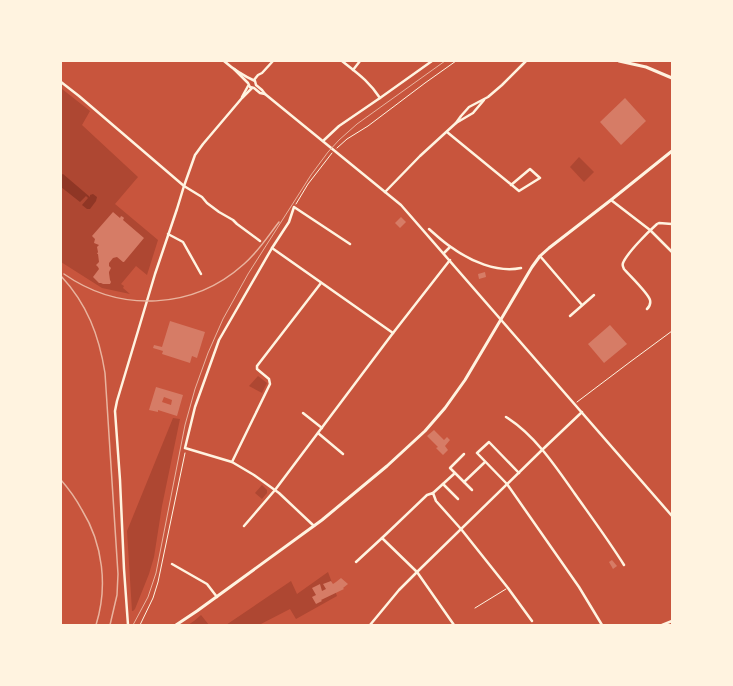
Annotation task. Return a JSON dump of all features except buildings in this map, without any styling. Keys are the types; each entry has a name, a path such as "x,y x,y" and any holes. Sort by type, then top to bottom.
{"main road":[{"path":"619,61 646,67 672,78"},
{"path":"176,625 314,526 412,444 445,408 465,380 540,256 672,151"}],"street":[{"path":"224,61 234,69 250,87 260,93 265,94"},
{"path":"242,98 249,81 253,80 262,73 273,61"},
{"path":"342,61 364,79 380,98"},
{"path":"353,70 360,61"},
{"path":"323,141 339,126 432,61"},
{"path":"456,123 473,113 484,100 502,85 526,61"},
{"path":"234,69 256,82 265,94 401,205 412,216 672,516"},
{"path":"61,82 184,186 202,197 207,203 233,220 260,241"},
{"path":"128,625 115,408 155,274 195,155 242,98 256,84"},
{"path":"385,192 420,156 456,123 469,107 484,100"},
{"path":"447,132 511,185 519,191 540,178 530,169 511,185"},
{"path":"611,200 650,230 672,252"},
{"path":"314,526 275,490 254,475 232,462 186,448 195,407 220,340 272,248 289,222 294,207 350,244"},
{"path":"647,309 650,305 648,295 624,269 623,264 656,224 672,224"},
{"path":"429,229 450,247 484,265 503,269 522,268"},
{"path":"168,234 184,242 201,274"},
{"path":"444,253 450,247"},
{"path":"272,248 393,334"},
{"path":"540,256 582,305"},
{"path":"244,526 275,490 450,260"},
{"path":"232,462 270,384 269,379 257,369 257,366 321,283"},
{"path":"570,316 594,295"},
{"path":"370,625 417,572 582,412"},
{"path":"303,413 322,428"},
{"path":"506,418 519,426 547,455 624,565"},
{"path":"318,434 343,454"},
{"path":"519,473 489,442 477,453 507,484 578,587 602,625"},
{"path":"464,454 450,468 472,490"},
{"path":"464,482 485,462"},
{"path":"356,562 427,495 433,493 455,473"},
{"path":"443,484 458,499"},
{"path":"433,493 436,501 461,529 532,620"},
{"path":"382,538 417,572 454,625"},
{"path":"172,564 207,584 217,597"},
{"path":"662,625 672,621"}],"path":[{"path":"338,147 456,61"},
{"path":"294,207 308,184 331,155"},
{"path":"575,404 672,331"},
{"path":"140,625 153,598 158,582 186,448"},
{"path":"475,608 508,588"}],"shaded area":[{"path":"62,89 90,111 82,125 138,177 115,204 158,240 147,275 136,266 121,284 130,294 102,288 61,262"},
{"path":"579,157 594,172 584,182 570,167"},
{"path":"63,174 90,197 90,195 93,194 97,197 90,209 87,209 82,205 88,198 86,196 80,202 61,187 61,175"},
{"path":"258,376 267,383 262,393 249,386"},
{"path":"173,418 180,419 162,506 154,557 135,609 132,611 127,531"},
{"path":"262,485 267,490 267,493 262,499 255,493"},
{"path":"328,572 337,596 296,619 290,609 259,625 226,625 291,581 297,594"},
{"path":"201,615 209,625 188,625 194,621"}],"tram line":[{"path":"133,625 148,597 156,573 185,425 195,389 208,353 223,319 248,274 311,175 328,152 357,124 445,61"}],"railway":[{"path":"64,274 86,287 109,295 132,300 156,301 179,298 202,290 224,279 244,264 279,222"},
{"path":"61,276 85,309 95,333 105,373 118,574 117,595 110,625"},
{"path":"61,480 80,506 95,537 99,551 102,596 96,625"}]}
